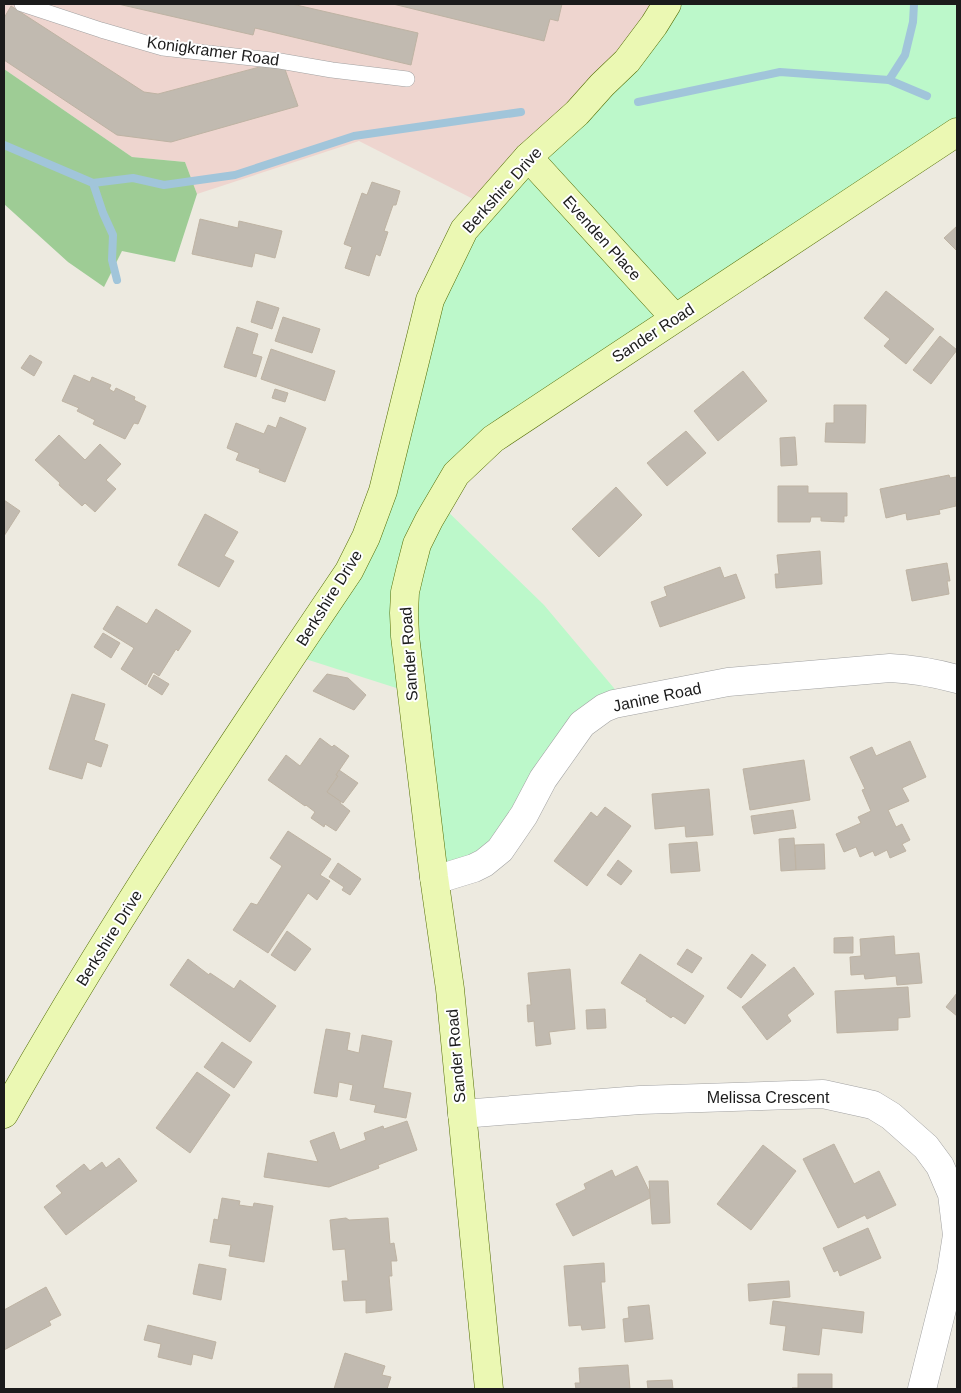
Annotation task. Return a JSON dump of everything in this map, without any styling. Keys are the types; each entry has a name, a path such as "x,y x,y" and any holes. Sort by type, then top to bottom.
{"main road":[{"name":"Berkshire Drive","path":"4,1114 46,1039 171,837 349,571 366,537 383,491 430,300 464,230 528,157 577,113 626,61 654,25 667,4"},
{"name":"Sander Road","path":"489,1389 450,988 434,877 405,636 406,592 417,544 456,474 493,439 957,132"},
{"name":"Evenden Place","path":"528,157 675,318"}],"street":[{"name":"Janine Road","path":"434,877 448,876 474,868 484,863 500,850 524,815 543,779 582,724 604,708 614,704 728,682 890,668 936,673 957,679"},
{"name":"Melissa Crescent","path":"462,1114 640,1100 823,1094 872,1105 891,1116 926,1147 940,1166 952,1194 957,1235 951,1273 922,1389"}],"lane":[{"name":"Konigkramer Road","path":"22,4 163,48 280,61 332,70 408,79"}],"shaded area":[{"path":"4,4 669,4 485,205 359,141 197,194 185,162 132,157 4,69"}],"green space":[{"path":"669,4 957,4 957,133 521,420 439,503 544,605 624,700 603,708 499,848 435,877 412,693 293,655 346,571 451,253"},
{"path":"4,69 132,157 185,162 197,194 175,262 122,251 104,287 68,262 4,204"}],"building":[{"path":"118,4 292,4 418,33 411,65 255,28 253,35"},
{"path":"393,4 562,4 558,21 550,19 544,41"},
{"path":"11,6 144,92 158,94 282,61 298,106 171,142 117,135 4,60 4,18"},
{"path":"372,182 400,191 384,231 388,232 380,256 376,254 369,276 345,268 352,247 344,244 362,193 367,195"},
{"path":"200,219 238,228 239,221 282,231 275,258 255,253 252,267 192,254"},
{"path":"957,226 957,251 944,238"},
{"path":"886,291 934,329 906,364 884,346 890,339 864,318"},
{"path":"257,301 279,308 272,329 251,322"},
{"path":"283,317 320,329 312,353 275,341"},
{"path":"237,327 258,334 252,354 262,357 256,377 224,367"},
{"path":"940,336 957,350 931,384 913,370"},
{"path":"271,349 335,371 325,401 261,379"},
{"path":"30,355 42,362 34,376 21,368"},
{"path":"743,371 767,401 718,441 694,411"},
{"path":"74,375 90,382 92,377 111,385 109,389 114,392 116,388 135,397 134,400 146,406 138,424 134,423 125,439 93,424 95,420 77,411 79,408 62,401"},
{"path":"275,389 288,393 285,402 272,398"},
{"path":"834,405 866,405 865,443 825,442 826,423 834,423"},
{"path":"280,417 306,428 285,482 259,472 260,469 236,460 239,453 227,448 236,423 264,434 268,425 276,428"},
{"path":"686,431 706,453 667,486 647,463"},
{"path":"59,435 85,460 100,444 121,464 106,480 116,489 95,512 85,503 82,506 35,460"},
{"path":"795,437 797,465 781,466 780,438"},
{"path":"949,475 950,478 957,477 956,506 939,510 940,514 907,520 906,513 886,518 880,489"},
{"path":"778,486 808,486 808,493 847,493 847,516 844,516 844,522 821,521 821,517 811,517 810,522 778,522"},
{"path":"616,487 642,515 599,557 572,529"},
{"path":"4,500 20,511 4,536"},
{"path":"205,514 238,532 224,556 234,561 219,587 178,565"},
{"path":"820,551 822,584 776,588 775,574 779,574 777,555"},
{"path":"947,563 950,581 947,581 949,594 912,601 906,570"},
{"path":"720,567 724,578 736,574 745,598 660,627 651,602 667,596 664,587"},
{"path":"117,606 147,624 156,609 191,631 178,651 176,649 159,676 153,672 146,685 121,669 134,648 103,629"},
{"path":"103,633 120,643 111,658 94,647"},
{"path":"327,674 348,678 366,695 354,710 313,691"},
{"path":"154,675 169,684 162,695 148,686"},
{"path":"72,694 105,704 94,740 108,745 101,767 87,762 82,779 49,769"},
{"path":"320,738 349,756 327,792 341,801 340,803 350,811 336,831 325,824 324,827 311,818 315,812 268,780 286,755 300,766"},
{"path":"910,741 926,777 902,788 909,801 888,810 896,827 902,824 910,840 902,844 906,851 890,858 887,850 875,856 873,851 860,857 856,847 844,852 836,834 861,823 858,817 871,811 862,790 865,789 850,757 872,747 876,756"},
{"path":"804,760 810,800 750,810 743,769"},
{"path":"339,770 358,783 343,803 327,792 338,776 336,775"},
{"path":"709,789 713,835 686,837 685,826 655,829 652,794"},
{"path":"605,807 631,826 587,886 554,861 591,812 597,817"},
{"path":"793,810 796,828 754,834 751,816"},
{"path":"288,831 331,859 320,875 330,881 317,900 308,893 268,953 233,930 251,903 257,905 282,866 270,858"},
{"path":"794,838 796,870 781,871 779,839"},
{"path":"697,842 700,871 671,873 669,844"},
{"path":"824,844 825,869 796,870 795,845"},
{"path":"618,860 632,871 621,885 607,875"},
{"path":"338,863 361,879 350,895 342,890 344,887 329,877"},
{"path":"287,931 311,949 295,971 271,955"},
{"path":"894,936 895,955 919,953 922,983 897,985 896,976 865,979 864,974 851,975 850,957 861,956 860,939"},
{"path":"853,937 853,953 834,953 834,938"},
{"path":"687,949 702,958 692,973 677,964"},
{"path":"640,954 704,996 685,1024 673,1016 671,1018 646,1001 647,999 621,983"},
{"path":"752,954 766,965 741,998 727,988"},
{"path":"188,959 209,975 210,973 234,989 240,980 276,1006 250,1042 170,985"},
{"path":"794,967 814,994 787,1015 791,1021 767,1040 742,1007"},
{"path":"570,969 575,1029 549,1032 551,1044 536,1046 534,1021 528,1022 527,1005 531,1005 528,973"},
{"path":"908,987 910,1017 898,1018 898,1030 837,1033 835,991"},
{"path":"957,993 957,1016 946,1007"},
{"path":"605,1009 606,1028 587,1029 586,1010"},
{"path":"326,1029 350,1033 347,1050 359,1053 362,1035 392,1041 383,1088 411,1093 406,1118 374,1112 376,1105 350,1100 353,1085 339,1082 337,1097 314,1093"},
{"path":"222,1042 252,1062 234,1088 204,1067"},
{"path":"197,1072 230,1095 190,1153 156,1128"},
{"path":"407,1121 417,1150 378,1165 379,1168 329,1187 264,1177 268,1153 318,1162 310,1141 334,1132 340,1150 366,1140 364,1133 383,1126 384,1129"},
{"path":"834,1144 854,1184 879,1171 896,1205 867,1219 865,1215 838,1228 803,1159"},
{"path":"763,1145 796,1171 751,1230 717,1204"},
{"path":"119,1158 137,1181 66,1235 44,1207 62,1193 56,1186 84,1164 90,1171 102,1162 106,1168"},
{"path":"637,1166 652,1197 573,1236 556,1204 586,1189 584,1184 612,1170 615,1177"},
{"path":"649,1181 668,1181 670,1223 652,1224"},
{"path":"222,1198 240,1201 239,1205 253,1207 254,1203 273,1206 264,1262 229,1256 231,1245 210,1242 214,1219 218,1220"},
{"path":"346,1218 349,1220 388,1218 390,1244 394,1243 397,1261 391,1261 392,1276 389,1276 392,1310 366,1313 366,1300 344,1301 342,1281 348,1281 345,1249 333,1250 330,1220"},
{"path":"868,1228 881,1258 840,1276 838,1270 834,1272 823,1248"},
{"path":"604,1263 605,1282 601,1282 605,1328 582,1330 581,1325 569,1326 564,1266"},
{"path":"199,1264 226,1269 221,1300 193,1294"},
{"path":"789,1281 790,1297 749,1301 748,1284"},
{"path":"46,1287 61,1315 49,1321 51,1325 4,1350 4,1310"},
{"path":"773,1301 864,1312 862,1333 822,1328 819,1355 783,1350 786,1326 770,1324"},
{"path":"649,1305 653,1339 625,1342 623,1319 629,1318 628,1307"},
{"path":"148,1325 216,1342 212,1359 193,1354 191,1365 158,1357 161,1344 144,1340"},
{"path":"345,1353 385,1366 382,1375 391,1377 387,1389 334,1389"},
{"path":"628,1365 630,1389 576,1389 575,1383 580,1383 579,1368"},
{"path":"798,1374 832,1374 832,1389 792,1389 798,1388"},
{"path":"672,1380 673,1389 648,1389 647,1381"}],"waterway":[{"path":"638,102 780,72 889,80 905,55 913,22 914,4"},
{"path":"889,80 927,96"},
{"path":"93,183 133,178 164,185 235,175 354,136 521,112"},
{"path":"4,145 93,183 113,235 112,260 117,280"}]}
